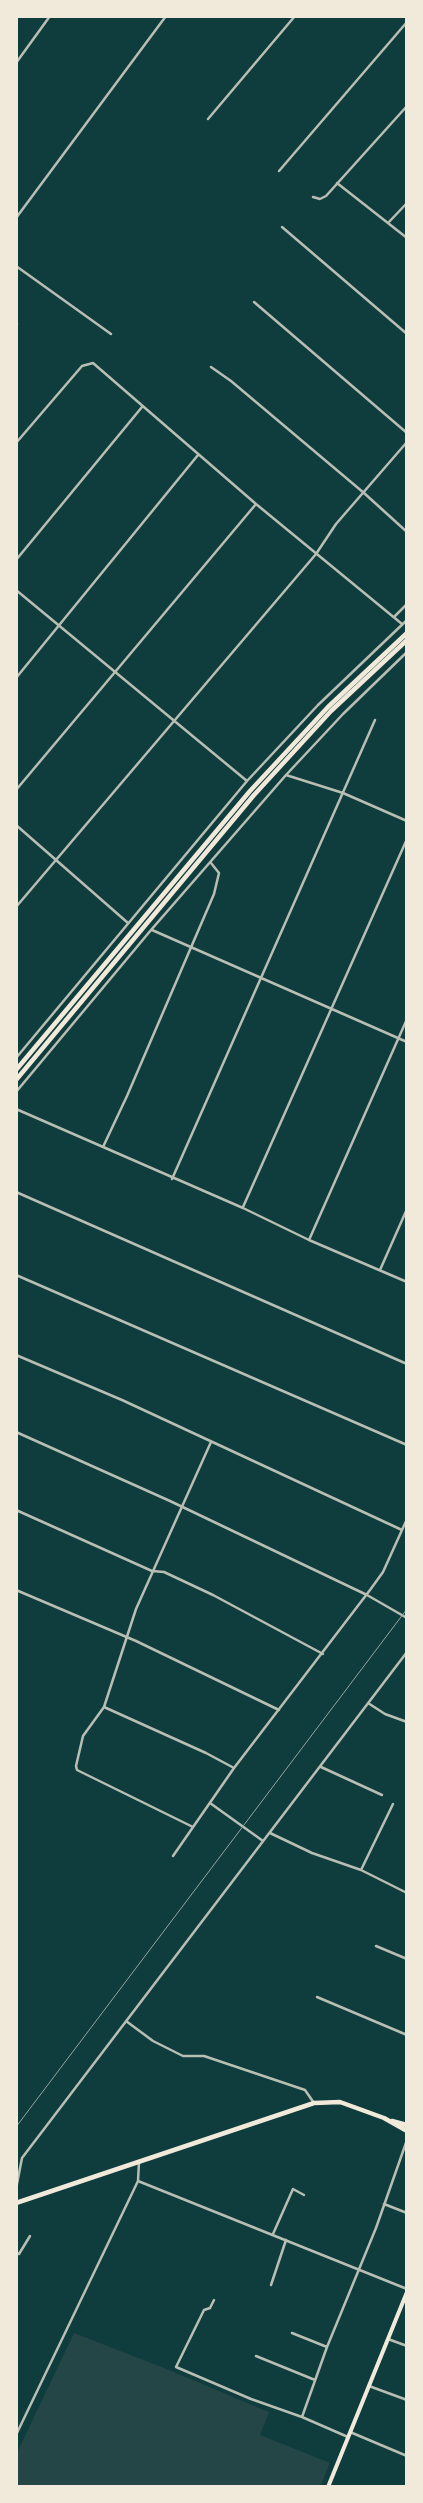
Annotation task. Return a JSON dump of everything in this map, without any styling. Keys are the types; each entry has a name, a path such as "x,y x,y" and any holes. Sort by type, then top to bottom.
{"main road":[{"path":"16,1070 268,770 328,707 407,633"},
{"path":"16,1080 254,795 332,711 407,640"},
{"path":"16,2203 314,2103 340,2102 407,2124"},
{"path":"384,2118 407,2131"},
{"path":"328,2487 407,2290"}],"street":[{"path":"16,63 50,16"},
{"path":"16,218 166,16"},
{"path":"208,119 295,16"},
{"path":"279,171 407,22"},
{"path":"313,197 323,198 407,106"},
{"path":"337,182 407,238"},
{"path":"388,223 407,203"},
{"path":"282,228 407,334"},
{"path":"16,266 111,334"},
{"path":"254,302 407,433"},
{"path":"16,442 84,364 93,364 256,504 402,624"},
{"path":"211,367 231,381 364,493 407,532"},
{"path":"16,560 142,407"},
{"path":"16,907 316,554 336,524 407,442"},
{"path":"16,678 198,455"},
{"path":"16,790 256,504"},
{"path":"16,590 247,782"},
{"path":"394,617 407,604"},
{"path":"16,1058 247,782 318,705 407,620"},
{"path":"16,1092 151,930 286,775 343,714 407,652"},
{"path":"172,1179 376,720"},
{"path":"286,775 344,793 407,821"},
{"path":"16,825 128,923"},
{"path":"243,1208 407,839"},
{"path":"103,1147 127,1096 218,882 218,873 210,862"},
{"path":"151,930 407,1042"},
{"path":"309,1240 407,1019"},
{"path":"16,1109 407,1282"},
{"path":"16,1192 407,1364"},
{"path":"380,1270 407,1209"},
{"path":"16,1275 407,1445"},
{"path":"16,1355 402,1530"},
{"path":"16,1432 182,1507 367,1595 407,1618"},
{"path":"194,1827 76,1768 77,1752 83,1736 104,1707 126,1638 152,1571 211,1442"},
{"path":"16,1510 152,1571 164,1572 212,1595 323,1654"},
{"path":"173,1856 234,1768 323,1654 383,1572 407,1519"},
{"path":"16,1590 126,1638 279,1710"},
{"path":"16,2189 22,2158 407,1652"},
{"path":"368,1703 385,1714 407,1722"},
{"path":"104,1707 206,1753 234,1768"},
{"path":"321,1766 382,1795"},
{"path":"210,1803 263,1841"},
{"path":"361,1870 393,1804"},
{"path":"270,1833 312,1853 361,1870 407,1892"},
{"path":"376,1946 407,1959"},
{"path":"317,1997 407,2035"},
{"path":"126,2021 153,2041 183,2056 204,2056 305,2090 314,2103"},
{"path":"302,2417 407,2140"},
{"path":"16,2435 138,2181 139,2162"},
{"path":"138,2181 273,2234 407,2290"},
{"path":"273,2234 293,2190 304,2195"},
{"path":"384,2204 407,2213"},
{"path":"16,2252 20,2254 30,2236"},
{"path":"271,2285 286,2240"},
{"path":"214,2300 210,2308 204,2310 176,2368 251,2399 407,2456"},
{"path":"292,2333 327,2347"},
{"path":"388,2339 407,2346"},
{"path":"256,2356 316,2380"},
{"path":"369,2386 407,2400"}],"shaded area":[{"path":"74,2333 269,2412 260,2435 330,2463 320,2487 16,2487 16,2455"}],"railway":[{"path":"16,2127 407,1609"}]}
